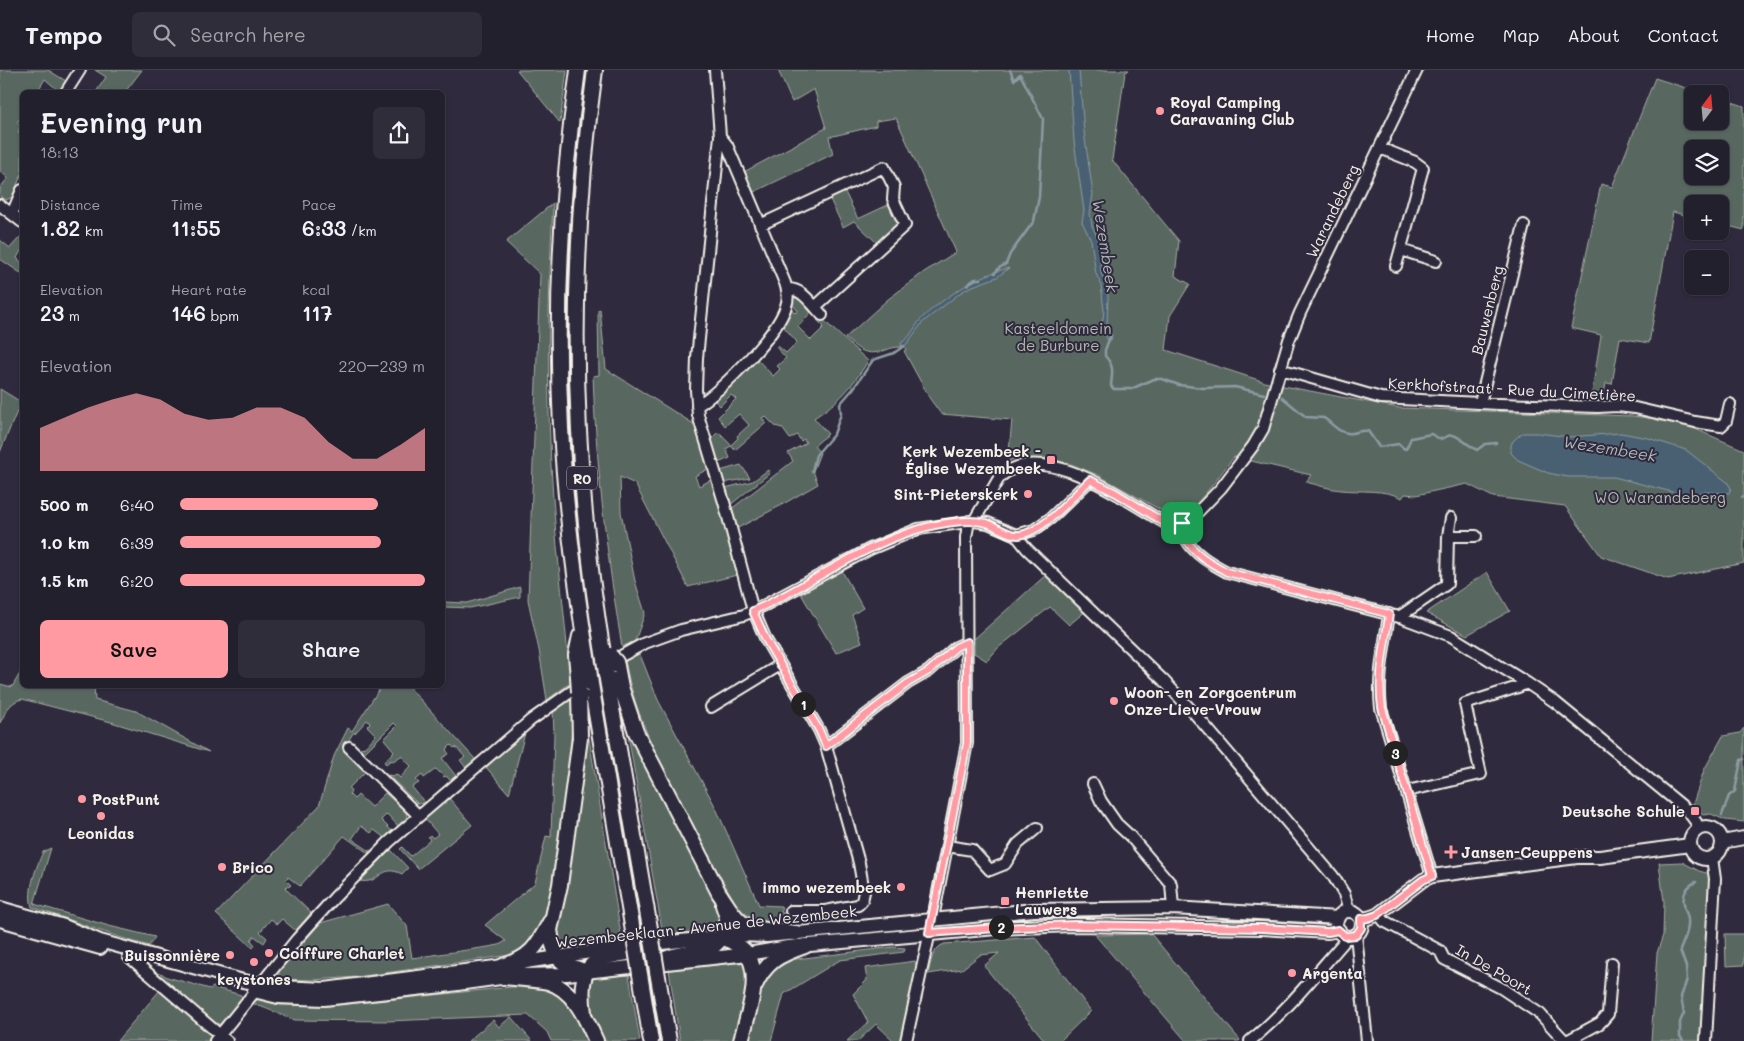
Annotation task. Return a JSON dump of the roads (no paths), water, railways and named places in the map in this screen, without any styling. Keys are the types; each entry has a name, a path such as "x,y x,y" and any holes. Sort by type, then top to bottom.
{"highway":[{"name":"R0","path":"578,70 565,191 560,289 561,429 566,491 582,628 585,688 634,937 652,1041"},
{"name":"R0","path":"595,70 586,146 578,243 577,356 583,491 590,564 608,660 654,968 669,1041"},
{"path":"608,660 621,687 636,732 719,893 734,915 742,922 754,928 796,933"},
{"path":"585,688 560,885 550,930 557,957 565,964 587,972"},
{"path":"654,968 673,956 712,948 722,937 727,927 727,917 719,893"},
{"path":"504,971 520,961 532,950 544,934 552,917"},
{"path":"722,937 742,948 748,954 754,974 753,990 741,1041"},
{"path":"596,1041 585,1015 581,993 582,981 594,964 604,958 632,953 650,940"},
{"path":"753,990 761,973 774,960 783,954 805,946"},
{"path":"504,971 551,983 568,994 585,1015"}],"main road":[{"path":"1709,827 1720,836 1722,842 1713,862 1698,857 1694,854 1690,845 1691,837 1699,829 1709,827"},
{"path":"1722,842 1744,838"},
{"path":"1345,926 1361,928 1361,919 1379,914 1423,880 1432,876 1577,857 1600,857 1690,845"},
{"name":"Wezembeeklaan - Avenue de Wezembeek","path":"0,908 64,926 100,941 257,988 278,997 324,999 504,971 557,957 650,940 796,933 933,918 1034,910 1173,908 1345,926"},
{"name":"Wezembeeklaan - Avenue de Wezembeek","path":"0,920 128,956 257,988"},
{"name":"Wezembeeklaan - Avenue de Wezembeek","path":"504,971 522,975 654,968 788,946 805,946 990,928 1073,925 1262,928 1328,932 1345,926"}],"street":[{"path":"67,90 80,70"},
{"path":"716,70 720,136 697,358 697,406 753,611 766,640 819,730 826,746 864,885 863,897 858,905 825,911 791,911"},
{"name":"Warandeberg","path":"1182,523 1191,520 1202,509 1253,446 1264,429 1280,368 1300,313 1417,70"},
{"path":"697,406 744,363 776,328 786,306 788,289 727,145 720,136"},
{"path":"1380,148 1415,162 1423,168 1396,266"},
{"path":"760,225 884,167 894,187 893,198 905,225 815,307"},
{"path":"12,214 20,195"},
{"path":"0,205 20,220"},
{"name":"Bauwenberg","path":"1480,403 1524,225"},
{"path":"1401,250 1436,261"},
{"path":"788,289 794,289 801,293 822,315"},
{"name":"Kerkhofstraat - Rue du Cimetière","path":"1280,368 1381,398 1480,403 1617,406 1722,426 1726,422 1730,404"},
{"path":"906,1041 948,846 967,743 966,537 972,521 999,478 1004,473 1018,466 1051,465 1090,480 1116,493 1165,523 1182,523 1184,537 1192,547 1212,564 1227,572 1394,615 1451,636 1555,702 1687,810 1699,829"},
{"path":"1016,535 1034,530 1051,518 1090,480"},
{"path":"1432,876 1382,708 1380,672 1394,615 1447,584 1448,536 1451,518"},
{"path":"128,956 221,1039 257,988 297,938 389,842 531,720 622,655 645,643 681,630 753,611 894,538 918,529 972,521 988,523 1016,535 1027,549 1163,680 1195,714 1332,876 1344,894 1345,926 1343,943 1309,982 1250,1041"},
{"path":"1448,536 1476,536"},
{"path":"826,746 908,683 929,671 956,647 967,642"},
{"path":"711,707 780,665"},
{"path":"1407,791 1481,774 1465,704 1518,688 1527,683"},
{"path":"349,747 419,816"},
{"path":"1093,784 1101,801 1118,824 1171,884 1173,908"},
{"path":"948,846 972,850 990,870 1005,864 1018,844 1037,828"},
{"path":"1706,1041 1715,879 1713,862"},
{"name":"In De Poort","path":"1379,914 1384,921 1440,951 1444,959 1501,988 1540,1014 1566,1041 1600,1023 1608,1014 1612,963"},
{"path":"1345,926 1366,1041"}],"water":[{"path":"1069,70 1079,70 1084,132 1093,194 1090,214 1092,226 1100,243 1101,273 1106,284 1108,296 1107,326 1112,335 1111,340 1107,339 1102,325 1104,311 1101,284 1096,274 1091,240 1082,222 1084,211 1074,141"},
{"path":"1009,268 997,277 970,287 960,293 923,322 905,346 901,345 921,319 933,308 975,281"},
{"path":"1522,433 1569,437 1621,433 1648,438 1686,450 1727,482 1731,488 1729,493 1703,492 1684,495 1614,477 1568,477 1548,473 1518,460 1511,453 1513,441"}],"waterway":[{"path":"995,273 1006,264 1010,254 1034,221 1039,197 1043,119 1020,74 1014,80 1010,70"},
{"path":"967,285 975,279 981,279"},
{"name":"Wezembeek","path":"1110,337 1105,350 1105,356 1112,367 1111,386 1114,389 1131,389 1154,379 1162,379 1179,385 1203,388 1235,387 1264,394"},
{"path":"812,471 816,455 834,434 841,414 840,404 873,360 894,353 904,346"},
{"name":"Wezembeek","path":"1282,397 1306,417 1324,418 1337,428 1348,433 1368,431 1379,447 1399,444 1406,449 1411,438 1431,434 1440,439 1454,435 1477,450 1485,444 1496,443"},
{"name":"Wezembeek","path":"1722,815 1729,796 1735,791 1741,760 1744,759"},
{"name":"Wezembeek","path":"1683,1041 1680,1036 1680,1022 1684,1013 1681,997 1687,979 1686,967 1680,950 1688,928 1684,897 1688,888 1696,882"}],"place":[{"name":"Royal Camping Caravaning Club","path":"1160,111"},
{"name":"Kerk Wezembeek - Église Wezembeek","path":"1051,460"},
{"name":"Sint-Pieterskerk","path":"1028,494"},
{"name":"Woon- en Zorgcentrum Onze-Lieve-Vrouw","path":"1114,701"},
{"name":"PostPunt","path":"82,799"},
{"name":"Deutsche Schule","path":"1695,811"},
{"name":"Leonidas","path":"101,816"},
{"name":"Jansen-Ceuppens","path":"1451,852"},
{"name":"Brico","path":"222,867"},
{"name":"immo wezembeek","path":"901,887"},
{"name":"Henriette Lauwers","path":"1005,901"},
{"name":"Coiffure Charlet","path":"269,953"},
{"name":"Buissonnière","path":"230,955"},
{"name":"keystones","path":"254,962"},
{"name":"Argenta","path":"1292,973"}],"park label":[{"name":"Kasteeldomein de Burbure","path":"1058,336"},
{"name":"WO Warandeberg","path":"1660,497"}]}
